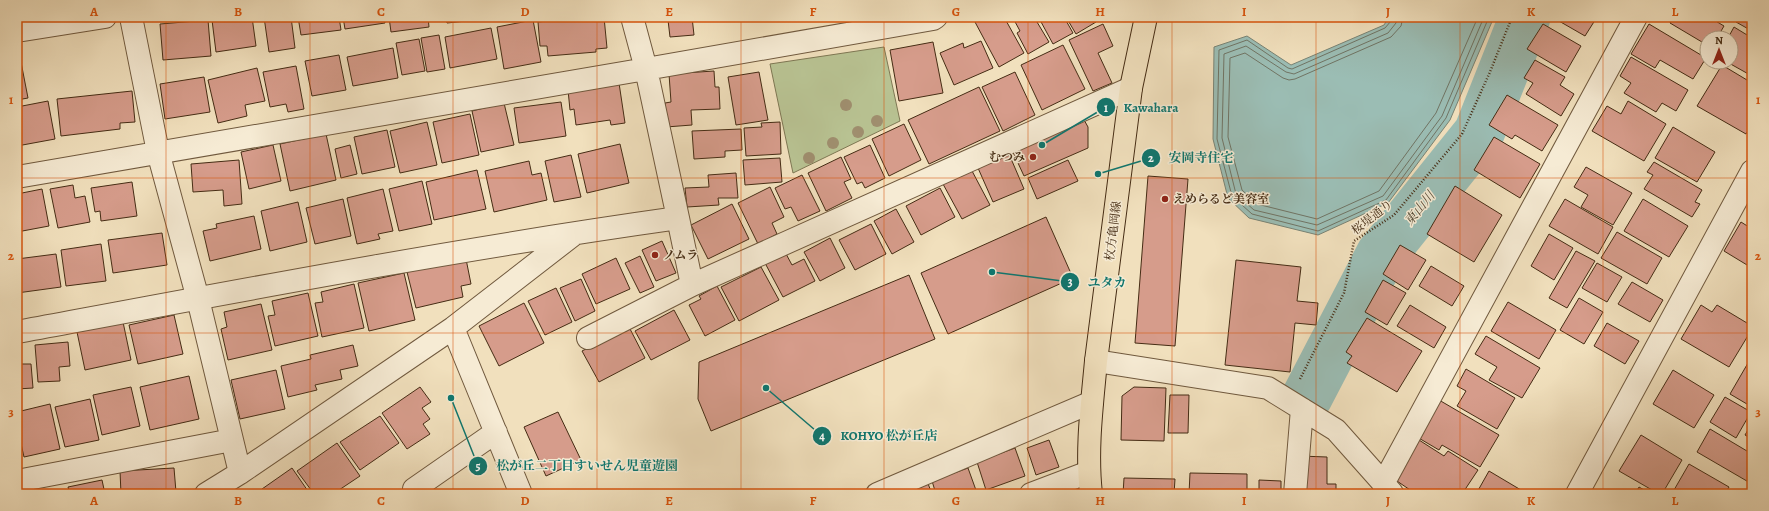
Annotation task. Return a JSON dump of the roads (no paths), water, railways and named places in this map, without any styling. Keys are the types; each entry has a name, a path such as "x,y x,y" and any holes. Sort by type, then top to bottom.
{"main road":[{"name":"枚方亀岡線","path":"1091,494 1089,472 1092,402 1096,361 1131,88 1146,17"}],"street":[{"path":"17,31 105,17"},
{"path":"131,17 158,152 198,299 240,473"},
{"path":"632,17 646,69 692,285"},
{"path":"17,177 646,69 933,19 936,17"},
{"path":"1096,361 1268,388 1336,430 1388,489 1636,17"},
{"path":"588,338 692,285 1131,88"},
{"path":"1577,494 1752,171"},
{"path":"17,332 576,233 678,218"},
{"path":"206,494 240,473 453,328 576,233"},
{"path":"453,328 521,494"},
{"path":"877,494 1092,402"},
{"path":"1295,405 1295,494"},
{"path":"412,492 496,432"},
{"path":"17,481 232,440"},
{"path":"1031,494 1089,472"}],"water":[{"path":"1389,17 1494,17 1450,120 1388,203 1318,235 1249,218 1228,198 1213,139 1214,47 1247,36 1291,65 1384,25"}],"waterway":[{"name":"東山川","path":"1307,397 1381,255 1479,133 1525,17"}],"place":[{"name":"Kawahara","path":"1042,145"},
{"name":"むつみ","path":"1033,157"},
{"name":"安岡寺住宅","path":"1098,174"},
{"name":"えめらるど美容室","path":"1165,199"},
{"name":"ノムラ","path":"655,255"},
{"name":"ユタカ","path":"992,272"},
{"name":"KOHYO 松が丘店","path":"766,388"},
{"name":"松が丘二丁目すいせん児童遊園","path":"451,398"}]}
